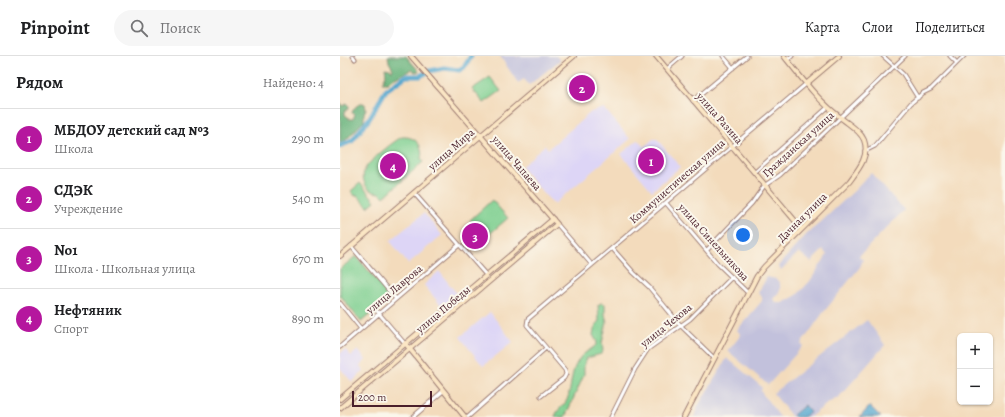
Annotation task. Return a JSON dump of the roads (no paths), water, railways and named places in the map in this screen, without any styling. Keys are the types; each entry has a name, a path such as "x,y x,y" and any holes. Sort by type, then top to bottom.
{"street":[{"name":"улица Чапаева","path":"411,56 592,265"},
{"name":"улица Мира","path":"340,256 574,56"},
{"name":"улица Разина","path":"656,56 802,229"},
{"path":"667,70 682,56"},
{"path":"722,56 733,68"},
{"path":"693,101 747,56"},
{"path":"792,56 786,58 806,84 828,108 858,131 863,139 865,151 875,146 911,103 931,89 964,56"},
{"name":"Коммунистическая улица","path":"546,348 527,326 528,319 839,56"},
{"path":"882,56 895,66 910,84 918,98"},
{"name":"Гражданская улица","path":"707,250 766,185 780,175 905,56"},
{"path":"950,56 957,63"},
{"path":"755,172 828,108"},
{"name":"Дачная улица","path":"684,417 757,276 764,267 849,182 860,167 865,151"},
{"path":"414,193 486,275"},
{"name":"улица Синельникова","path":"666,202 707,250 748,293"},
{"name":"улица Победы","path":"340,399 553,219"},
{"name":"улица Победы","path":"340,408 557,224"},
{"name":"улица Лаврова","path":"340,347 459,245"},
{"path":"351,246 396,299"},
{"path":"612,248 634,273 649,287 681,326 714,358"},
{"name":"улица Чехова","path":"611,417 642,356 648,349 690,319 732,277"},
{"path":"340,303 361,329"},
{"path":"376,310 410,349 443,391 467,417 546,348 565,370 566,374 564,378 541,396"},
{"path":"413,417 443,391"}],"water":[{"path":"805,405 810,412 804,417 795,417 793,415"},
{"path":"870,406 881,417 860,417"}],"waterway":[{"path":"340,146 352,141 369,119 386,90 406,76 420,76 429,71 444,68 459,70 464,67 471,56"}],"place":[{"name":"СДЭК","path":"582,88"},
{"name":"МБДОУ детский сад №3","path":"651,161"},
{"name":"Нефтяник","path":"393,166"},
{"name":"No1","path":"475,236"}]}
